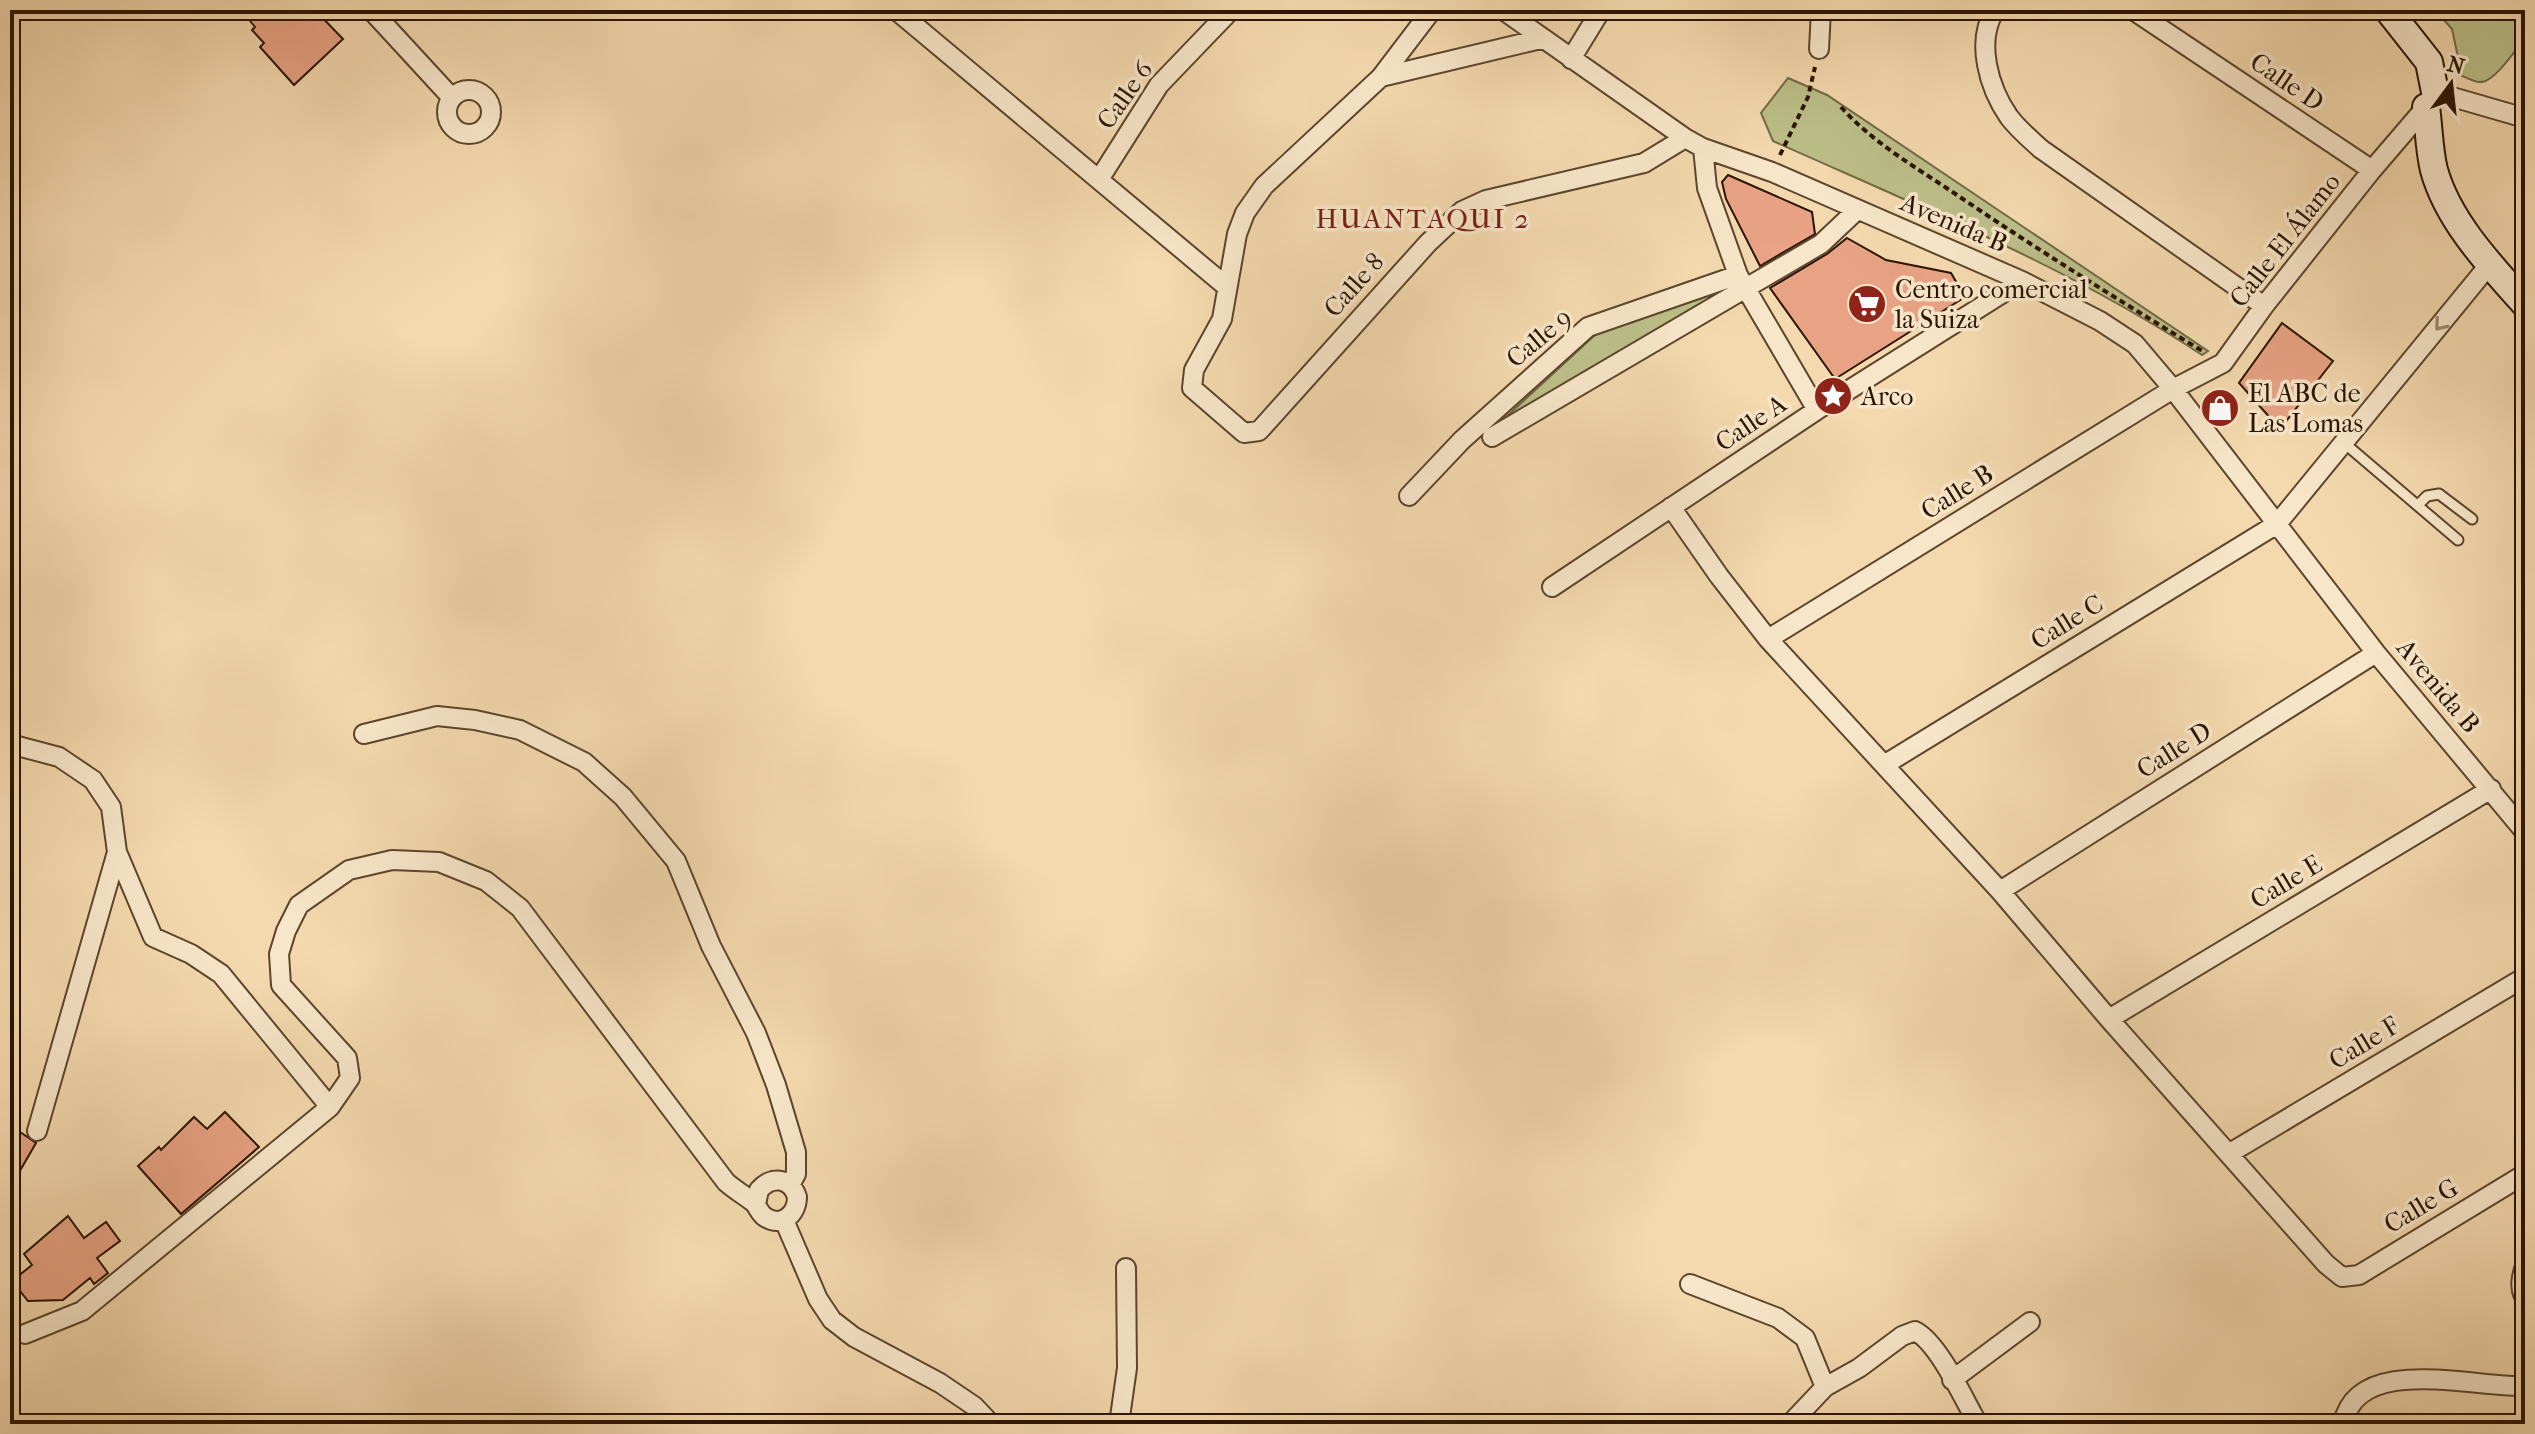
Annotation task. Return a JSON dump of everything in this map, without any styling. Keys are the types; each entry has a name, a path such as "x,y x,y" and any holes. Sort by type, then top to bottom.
{"street":[{"path":"371,10 452,98"},
{"path":"896,10 1227,287 1237,234 1245,213 1264,186 1381,77 1432,10"},
{"name":"Calle 6","path":"1100,178 1159,85 1231,10"},
{"name":"Avenida B","path":"1503,10 1703,148 1772,172 2022,281 2100,321 2135,344 2376,653 2525,832"},
{"path":"1571,59 1601,10"},
{"path":"1819,49 1821,10"},
{"path":"1995,10 1985,39 1985,56 2008,116 2023,133 2041,149 2264,306"},
{"name":"Calle D","path":"2133,10 2372,170"},
{"path":"2388,10 2429,62 2433,167 2440,187 2489,265 2525,304"},
{"path":"1381,77 1541,39"},
{"path":"2430,100 2525,118"},
{"name":"Calle El Álamo","path":"2173,389 2223,363 2264,306 2430,100"},
{"name":"Calle 8","path":"1227,287 1222,319 1194,370 1192,388 1244,433 1259,431 1428,243 1462,211 1486,200 1644,163 1685,138"},
{"path":"1703,148 1707,188 1742,282 1817,410"},
{"path":"1492,437 1742,282 1821,244 1857,210"},
{"name":"Calle C","path":"1884,765 2277,524 2489,265"},
{"name":"Calle A","path":"1552,587 1817,410 2022,281"},
{"name":"Calle 9","path":"1409,496 1462,440 1588,327 1742,282"},
{"name":"Calle B","path":"1768,639 2173,389"},
{"path":"1671,507 1768,639 2000,891 2109,1019 2230,1153"},
{"name":"Calle D","path":"2000,891 2376,653"},
{"path":"364,734 437,716 520,730 584,762 623,797 676,861 711,946 756,1033 796,1152 796,1174 790,1185"},
{"path":"10,744 59,757 93,780 111,807 117,852 153,937 191,954 221,974 330,1107"},
{"name":"Calle E","path":"2109,1019 2491,789"},
{"path":"37,1131 117,852"},
{"path":"25,1334 82,1311 330,1107 350,1078 347,1058 281,985 279,954 299,905 349,870 392,860 439,862 486,881 520,908 726,1182 756,1204 770,1220 784,1220 794,1211 797,1204 795,1190 777,1180 764,1185 756,1204"},
{"name":"Calle F","path":"2230,1153 2525,977"},
{"name":"Calle G","path":"2230,1153 2326,1264 2342,1277 2359,1275 2525,1174"},
{"path":"784,1220 818,1299 832,1320 854,1337 940,1383 974,1406 991,1424"},
{"path":"1119,1424 1127,1368 1126,1268"},
{"path":"1690,1284 1778,1318 1805,1338 1825,1387"},
{"path":"1952,1380 2030,1322"},
{"path":"1790,1424 1825,1387 1859,1368 1902,1336 1915,1331 1923,1335 1936,1352 1978,1424"},
{"path":"2343,1424 2353,1402 2374,1387 2416,1378 2525,1386"}],"lane":[{"path":"2343,442 2458,540"},
{"path":"2418,505 2427,496 2439,494 2472,519"},
{"path":"2525,1252 2516,1290 2525,1305"}],"path":[{"path":"1772,172 1808,97 1819,49"},
{"path":"1841,107 1859,128 2063,267 2223,363"}],"green space":[{"path":"2435,10 2521,10 2525,38 2493,76 2482,82 2475,81 2462,76 2452,29"},
{"path":"1788,78 1827,95 2208,351 2202,355 2099,294 1992,239 1773,141 1761,113"},
{"path":"1727,288 1492,430 1596,334"}],"building":[{"path":"256,10 315,10 343,39 294,85 260,47 264,43 252,30 255,27 247,17"},
{"path":"1728,175 1812,212 1815,234 1760,266 1726,199 1722,182"},
{"name":"Centro comercial la Suiza","path":"1847,238 1886,260 1951,273 1965,297 1835,379 1770,288 1827,254"},
{"path":"2282,323 2333,361 2280,429 2239,383"},
{"path":"225,1112 259,1147 181,1214 138,1166 159,1147 161,1150 194,1117 207,1129"},
{"path":"10,1125 36,1143 10,1188"},
{"path":"68,1216 84,1238 106,1222 120,1241 97,1258 108,1273 94,1284 90,1278 63,1300 28,1301 12,1281 32,1265 24,1254"}],"place":[{"name":"Centro comercial la Suiza","path":"1867,304"},
{"name":"Arco","path":"1833,396"},
{"name":"El ABC de Las Lomas","path":"2220,408"}],"district":[{"name":"HUANTAQUI 2","path":"1423,218"}]}
